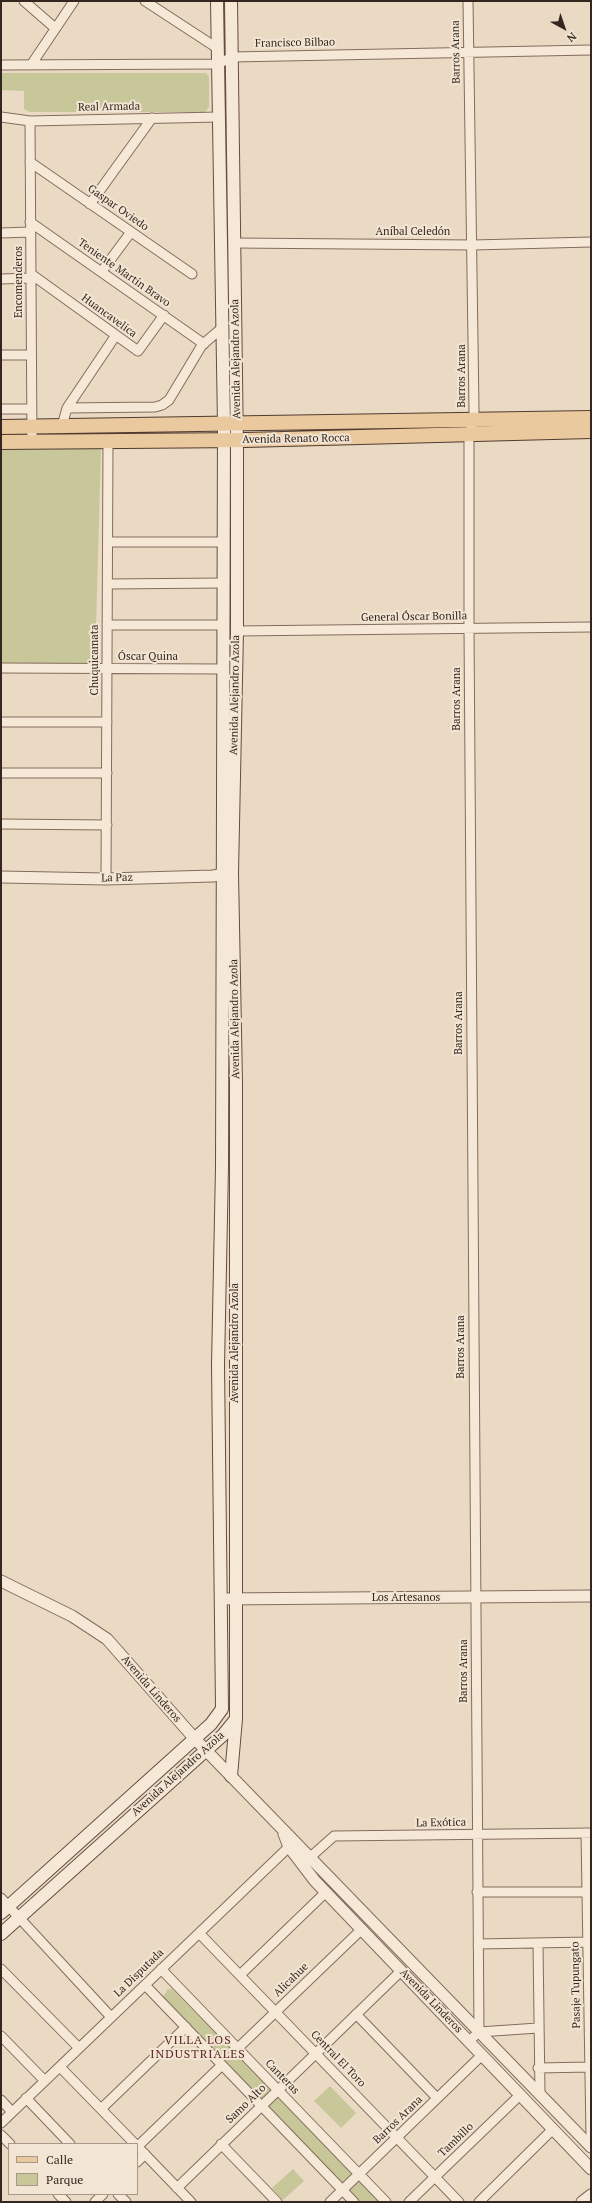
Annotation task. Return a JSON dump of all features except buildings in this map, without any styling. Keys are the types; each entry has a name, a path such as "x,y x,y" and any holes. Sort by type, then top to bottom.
{"main road":[{"name":"Avenida Alejandro Azola","path":"217,1 222,328 230,424"},
{"name":"Avenida Alejandro Azola","path":"3,1906 195,1739 216,1719 222,1709 218,1326 227,874 237,631 230,440 234,243 231,1"},
{"name":"Avenida Renato Rocca","path":"1,427 591,418"},
{"name":"Avenida Renato Rocca","path":"1,442 230,440 591,432"},
{"name":"Avenida Alejandro Azola","path":"1,1934 18,1917 206,1750 236,1719 234,1599 236,1083 227,874 223,669 223,542 230,440"},
{"path":"231,1776 236,1719"}],"street":[{"path":"24,1 56,28"},
{"path":"30,65 74,1"},
{"path":"145,1 218,48"},
{"name":"Barros Arana","path":"468,1 473,245 474,420 469,434 469,628 479,2032"},
{"name":"Francisco Bilbao","path":"1,65 218,64 232,57 591,50"},
{"name":"Real Armada","path":"1,117 30,121 219,117"},
{"path":"90,204 152,118"},
{"name":"Encomenderos","path":"30,121 32,442"},
{"name":"Gaspar Oviedo","path":"30,162 192,274"},
{"name":"Teniente Martín Bravo","path":"30,222 102,271 204,344"},
{"path":"1,233 30,232"},
{"path":"102,271 131,232"},
{"name":"Aníbal Celedón","path":"234,243 473,245 591,242"},
{"path":"1,279 31,276"},
{"name":"Huancavelica","path":"31,276 138,351 164,315"},
{"path":"67,408 155,407 162,405 169,400 204,344 222,328"},
{"path":"62,426 67,408 116,335"},
{"path":"1,355 31,355"},
{"path":"1,408 31,408"},
{"name":"Chuquicamata","path":"106,879 108,441"},
{"path":"108,542 223,542"},
{"path":"108,584 223,583"},
{"path":"108,625 223,625"},
{"name":"General Óscar Bonilla","path":"237,631 591,627"},
{"name":"Óscar Quina","path":"1,668 223,669"},
{"path":"1,722 107,722"},
{"path":"1,773 107,773"},
{"path":"1,824 107,825"},
{"name":"La Paz","path":"1,877 106,879 227,874"},
{"name":"Avenida Linderos","path":"1,1581 72,1616 100,1633 115,1647 195,1739 280,1827 306,1861 479,2032 591,2147"},
{"name":"Los Artesanos","path":"221,1599 591,1596"},
{"name":"La Exótica","path":"306,1861 334,1836 589,1833"},
{"name":"Pasaje Tupungato","path":"589,1833 587,1892 591,2136"},
{"name":"La Disputada","path":"1,2123 292,1844"},
{"name":"Avenida Linderos","path":"306,1861 326,1892 591,2169"},
{"path":"240,1975 326,1892"},
{"path":"477,1892 587,1892"},
{"path":"3,1906 18,1917 112,2017"},
{"name":"Alicahue","path":"238,2048 362,1929"},
{"name":"Central El Toro","path":"199,1933 459,2202"},
{"path":"478,1944 588,1942"},
{"path":"538,1943 538,2068 540,2094"},
{"path":"1,1969 79,2048"},
{"name":"Canteras","path":"161,1969 386,2202"},
{"name":"Samo Alto","path":"177,2188 401,1971"},
{"path":"145,1985 354,2202"},
{"path":"356,2014 438,2098"},
{"path":"101,2110 186,2027"},
{"path":"469,2041 479,2032 538,2028"},
{"path":"1,2036 45,2081"},
{"name":"Barros Arana","path":"330,2202 482,2055"},
{"path":"138,2146 222,2065"},
{"path":"60,2067 134,2143"},
{"path":"538,2068 589,2067"},
{"name":"Tambillo","path":"409,2202 520,2095"},
{"path":"26,2098 69,2143"},
{"path":"1,2100 12,2112"},
{"path":"479,2202 553,2129"},
{"path":"1,2135 9,2143"},
{"path":"222,2144 277,2202"},
{"path":"138,2148 191,2202"},
{"path":"138,2161 145,2154"},
{"path":"582,2202 591,2195"}],"green space":[{"path":"1,73 206,73 209,77 209,107 205,112 30,112 24,109 24,91 1,90"},
{"path":"101,448 95,663 1,663 1,450"},
{"path":"168,1989 172,1989 381,2202 360,2202 162,1998"},
{"path":"330,2086 356,2113 341,2128 314,2101"},
{"path":"293,2169 304,2181 283,2200 272,2188"}],"district":[{"name":"VILLA LOS INDUSTRIALES","path":"198,2048"}]}
